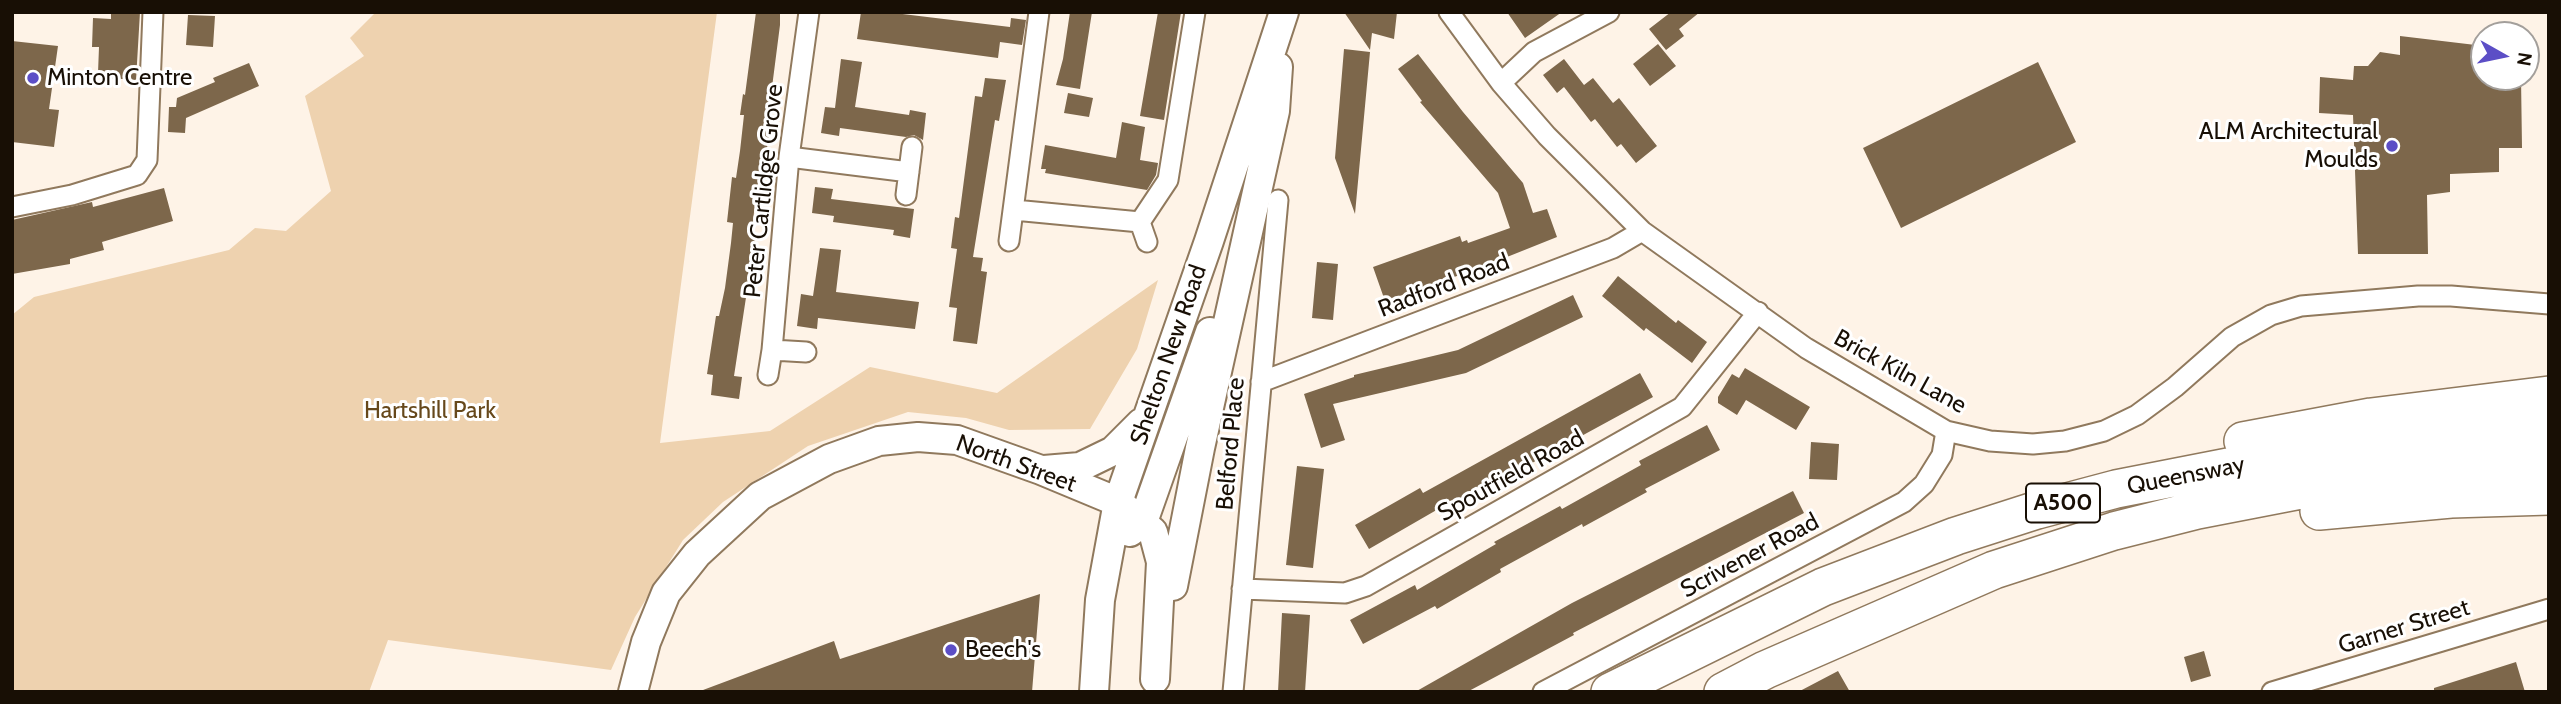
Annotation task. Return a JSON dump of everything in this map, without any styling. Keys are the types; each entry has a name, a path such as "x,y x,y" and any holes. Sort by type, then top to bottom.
{"highway":[{"path":"1956,536 2054,495 2182,455 2371,417 2549,395"},
{"name":"Queensway","path":"1610,692 1823,587 1956,536 2116,489 2232,466 2404,443 2549,431"},
{"name":"Queensway","path":"1723,692 1765,670 1994,570 2114,531 2210,507 2344,483 2549,462"},
{"path":"1994,570 2228,521 2451,499 2549,496"}],"main road":[{"name":"Shelton New Road","path":"1154,685 1200,448 1275,111 1282,19"},
{"name":"Shelton New Road","path":"1094,692 1100,600 1118,502 1282,19"},
{"path":"1111,533 1133,531 1143,522 1245,242"},
{"path":"1041,470 1080,467 1113,451 1148,416"},
{"name":"North Street","path":"633,692 646,642 666,593 696,554 760,496 829,459 866,445 918,437 957,440 1041,470 1118,502 1153,532 1161,562 1154,685"}],"street":[{"path":"12,207 72,195 137,174 147,160 153,12"},
{"name":"Peter Cartlidge Grove","path":"768,375 789,157 809,12"},
{"path":"1009,241 1040,12"},
{"path":"1140,222 1168,180 1195,12"},
{"name":"Brick Kiln Lane","path":"1449,12 1501,83 1547,136 1642,231 1807,348 1946,431 1990,440 2033,444 2065,441 2104,431 2137,415 2175,387 2232,337 2271,315 2301,306 2418,296 2549,304"},
{"path":"1501,83 1534,52 1609,12"},
{"path":"906,195 912,147"},
{"path":"789,157 909,172"},
{"name":"Belford Place","path":"1233,692 1278,201"},
{"path":"1014,210 1140,222"},
{"path":"1140,222 1147,242"},
{"name":"Radford Road","path":"1261,382 1613,248 1642,231"},
{"name":"Spoutfield Road","path":"1242,589 1345,593 1366,586 1682,407 1758,313"},
{"path":"772,349 806,352"},
{"name":"Scrivener Road","path":"1543,692 1904,502 1924,484 1942,455 1946,431"},
{"name":"Garner Street","path":"2272,692 2549,609"}],"green space":[{"name":"Hartshill Park","path":"376,12 717,12 660,443 770,431 870,367 997,393 1158,280 1137,349 1090,429 1009,430 966,418 908,412 808,446 723,502 683,540 635,617 611,670 388,640 369,692 12,692 12,315 34,297 229,250 255,228 286,231 331,191 305,96 364,56 350,38"}],"building":[{"path":"111,12 140,12 136,80 108,78 108,73 98,73 99,47 92,47 93,18 111,19"},
{"path":"756,12 780,12 780,25 766,134 769,134 764,170 761,170 756,193 752,231 756,232 734,376 742,377 739,399 711,395 713,375 707,374 716,316 719,316 725,288 733,223 727,222 732,177 736,178 740,151 744,115 740,115"},
{"path":"861,12 886,12 1010,27 1011,18 1026,20 1022,45 1000,42 998,58 857,39"},
{"path":"1070,12 1092,12 1080,89 1056,85"},
{"path":"1158,12 1181,12 1164,120 1140,116"},
{"path":"1344,12 1397,12 1394,39 1372,33 1370,50"},
{"path":"1507,12 1562,12 1525,38"},
{"path":"1671,12 1700,12 1679,29 1684,36 1666,50 1649,29"},
{"path":"188,15 215,16 213,47 186,45"},
{"name":"ALM Architectural Moulds","path":"2400,36 2470,44 2470,91 2521,91 2522,148 2499,148 2499,172 2450,174 2450,192 2427,195 2428,254 2358,254 2353,115 2319,113 2320,77 2353,80 2354,66 2368,66 2380,52 2400,55"},
{"name":"Minton Centre","path":"12,41 58,46 49,109 59,110 54,147 12,142"},
{"path":"1658,44 1676,66 1650,86 1633,64"},
{"path":"1344,49 1370,52 1355,214 1335,158"},
{"path":"1418,54 1523,183 1533,213 1547,209 1557,237 1385,301 1373,267 1460,236 1462,242 1467,240 1468,243 1510,228 1498,193 1420,102 1422,101 1398,69"},
{"path":"841,59 862,62 855,107 909,115 910,110 926,113 923,140 914,135 906,137 840,128 839,136 821,133 825,107 835,108"},
{"path":"1564,59 1584,85 1593,78 1613,103 1619,98 1657,146 1636,163 1621,144 1617,147 1595,119 1591,122 1564,87 1557,93 1543,75"},
{"path":"2038,62 2076,142 1901,228 1863,148"},
{"path":"249,63 259,86 186,118 185,133 168,132 169,107 176,107 177,98 215,82 213,78"},
{"path":"985,78 1006,80 999,121 995,120 973,257 983,258 981,271 987,272 977,344 953,341 957,308 949,307 957,249 951,248 955,217 959,218 975,96 982,97"},
{"path":"1068,93 1093,98 1089,117 1064,113"},
{"path":"1122,122 1145,127 1140,160 1158,163 1156,175 1147,190 1045,173 1046,169 1041,169 1045,145 1116,158"},
{"path":"815,187 833,189 831,199 914,209 910,238 893,235 894,230 833,222 834,216 812,213"},
{"path":"164,188 173,221 102,242 104,250 70,259 70,264 12,274 12,220 92,202 93,207"},
{"path":"820,248 841,250 836,292 919,302 915,329 818,318 817,329 797,326 801,294 813,296"},
{"path":"1317,262 1338,264 1333,320 1312,318"},
{"path":"1618,276 1676,323 1678,320 1707,342 1692,363 1646,328 1644,331 1602,296"},
{"path":"1573,295 1583,317 1466,373 1333,404 1345,440 1321,448 1304,394 1354,375 1458,350"},
{"path":"1745,368 1810,407 1796,430 1746,400 1737,415 1718,403 1718,397 1732,374 1739,378"},
{"path":"1640,373 1653,397 1442,512 1440,508 1369,549 1355,525 1420,488 1423,493"},
{"path":"1707,425 1720,450 1645,489 1647,492 1583,527 1582,524 1500,569 1501,572 1437,609 1435,606 1363,644 1350,620 1415,585 1417,590 1496,544 1494,542 1560,506 1562,509 1641,465 1639,461"},
{"path":"1811,442 1839,444 1837,480 1809,479"},
{"path":"1297,466 1324,469 1313,568 1286,565"},
{"path":"1793,491 1804,513 1573,633 1574,635 1467,692 1415,692 1572,603"},
{"name":"Beech's","path":"1040,594 1032,692 703,692 834,641 840,659"},
{"path":"1282,613 1310,615 1305,692 1278,692"},
{"path":"2204,651 2211,676 2191,682 2184,657"},
{"path":"2516,662 2525,692 2434,692 2434,688"},
{"path":"1838,671 1850,692 1798,692"}],"place":[{"name":"Minton Centre","path":"33,78"},
{"name":"ALM Architectural Moulds","path":"2392,146"},
{"name":"Beech's","path":"951,650"}]}
